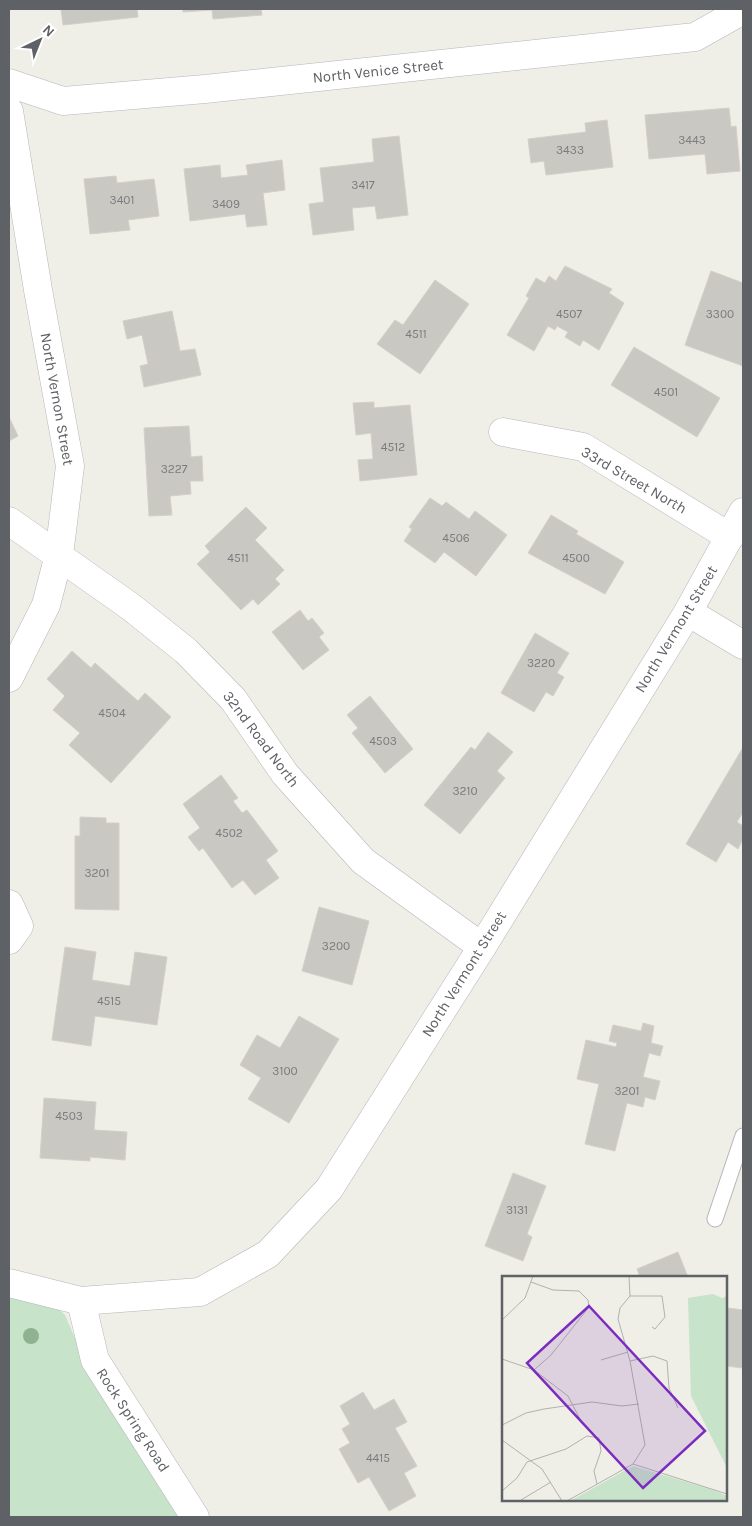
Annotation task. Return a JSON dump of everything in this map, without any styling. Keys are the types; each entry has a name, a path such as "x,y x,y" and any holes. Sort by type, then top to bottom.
{"street":[{"name":"North Venice Street","path":"9,83 63,101 205,89 696,37 743,10"},
{"name":"North Vernon Street","path":"9,111 38,290 70,466 59,555 46,605 9,678"},
{"name":"33rd Street North","path":"503,432 583,448 730,537"},
{"name":"North Vermont Street","path":"81,1301 200,1292 268,1254 329,1189 482,947 688,612 743,512"},
{"name":"32nd Road North","path":"9,521 131,607 186,651 234,699 285,774 363,861 482,947"},
{"path":"688,612 743,645"},
{"path":"9,1283 81,1301"},
{"name":"Rock Spring Road","path":"81,1301 95,1360 195,1517"}],"lane":[{"path":"715,1219 743,1136"}],"green space":[{"path":"9,1291 48,1300 65,1315 83,1357 178,1517 9,1517"}],"building":[{"path":"61,9 137,9 138,17 63,25"},
{"path":"183,9 261,9 262,15 213,19 212,10 183,12"},
{"path":"729,108 731,127 736,126 740,171 707,174 705,154 649,159 645,115"},
{"path":"607,120 613,167 546,175 544,161 531,163 528,139 586,132 585,123"},
{"path":"399,136 408,215 377,219 375,206 352,208 354,230 313,235 309,204 324,202 320,168 374,162 372,139"},
{"path":"282,160 285,190 263,193 267,225 247,227 245,214 190,221 184,169 220,165 221,178 248,175 246,165"},
{"path":"116,176 117,183 154,179 159,216 128,220 130,230 90,234 84,179"},
{"path":"565,266 612,289 609,293 624,303 599,350 583,340 580,346 565,337 568,332 557,326 555,330 548,326 534,351 507,335 529,298 526,296 536,278 545,283 549,276 556,281"},
{"path":"711,271 743,283 743,366 685,345"},
{"path":"435,280 469,304 420,374 377,344 395,320 403,325"},
{"path":"172,311 180,351 195,349 201,375 144,387 140,366 148,364 142,335 127,339 123,321"},
{"path":"634,347 720,398 697,437 611,385"},
{"path":"374,402 374,408 410,405 417,475 360,481 358,460 373,459 371,433 356,435 353,403"},
{"path":"9,417 18,436 9,441"},
{"path":"189,426 191,457 202,456 203,481 190,481 191,494 170,496 172,515 149,516 144,428"},
{"path":"430,498 442,506 446,502 469,519 475,511 507,535 476,576 444,552 435,563 404,541 412,529 409,527"},
{"path":"246,507 267,528 255,540 284,570 275,579 280,584 258,605 253,599 241,610 197,564 210,552 205,546"},
{"path":"551,515 578,531 576,534 624,562 605,594 528,553"},
{"path":"300,610 308,621 312,618 324,633 319,637 329,650 303,670 272,632"},
{"path":"535,633 569,653 557,673 564,677 553,696 546,692 534,712 501,693"},
{"path":"72,651 91,668 95,663 138,701 145,693 171,717 111,783 69,745 80,733 53,710 65,696 47,679"},
{"path":"370,696 413,749 385,773 352,733 358,728 347,715"},
{"path":"488,732 513,752 497,771 505,778 460,834 424,805 471,747 475,750"},
{"path":"742,749 743,812 737,822 743,826 743,839 738,849 728,842 716,862 686,844"},
{"path":"221,775 238,798 233,801 242,813 247,810 278,851 266,860 279,878 255,895 243,880 232,888 203,848 199,851 188,837 200,828 183,804"},
{"path":"80,817 106,818 106,823 119,823 119,910 75,909 75,836 80,836"},
{"path":"319,907 369,921 352,985 302,971"},
{"path":"65,947 96,952 92,980 130,986 135,952 167,957 157,1025 95,1016 91,1046 52,1040"},
{"path":"299,1016 339,1039 289,1123 248,1099 261,1078 240,1065 257,1035 280,1048"},
{"path":"643,1023 654,1026 651,1043 663,1046 660,1056 649,1053 643,1077 660,1081 655,1100 645,1097 643,1107 627,1103 615,1151 585,1144 599,1084 577,1079 586,1040 616,1047 617,1043 609,1041 613,1025 641,1031"},
{"path":"44,1098 96,1102 94,1130 127,1132 125,1160 90,1157 90,1161 40,1158"},
{"path":"513,1173 546,1186 527,1234 532,1237 523,1261 485,1246"},
{"path":"678,1252 688,1276 640,1276 637,1269"},
{"path":"728,1308 743,1310 743,1368 727,1366"},
{"path":"363,1392 374,1410 394,1399 407,1422 395,1428 417,1466 404,1473 416,1496 389,1511 369,1477 358,1483 339,1449 350,1443 342,1429 350,1424 340,1406"}]}
